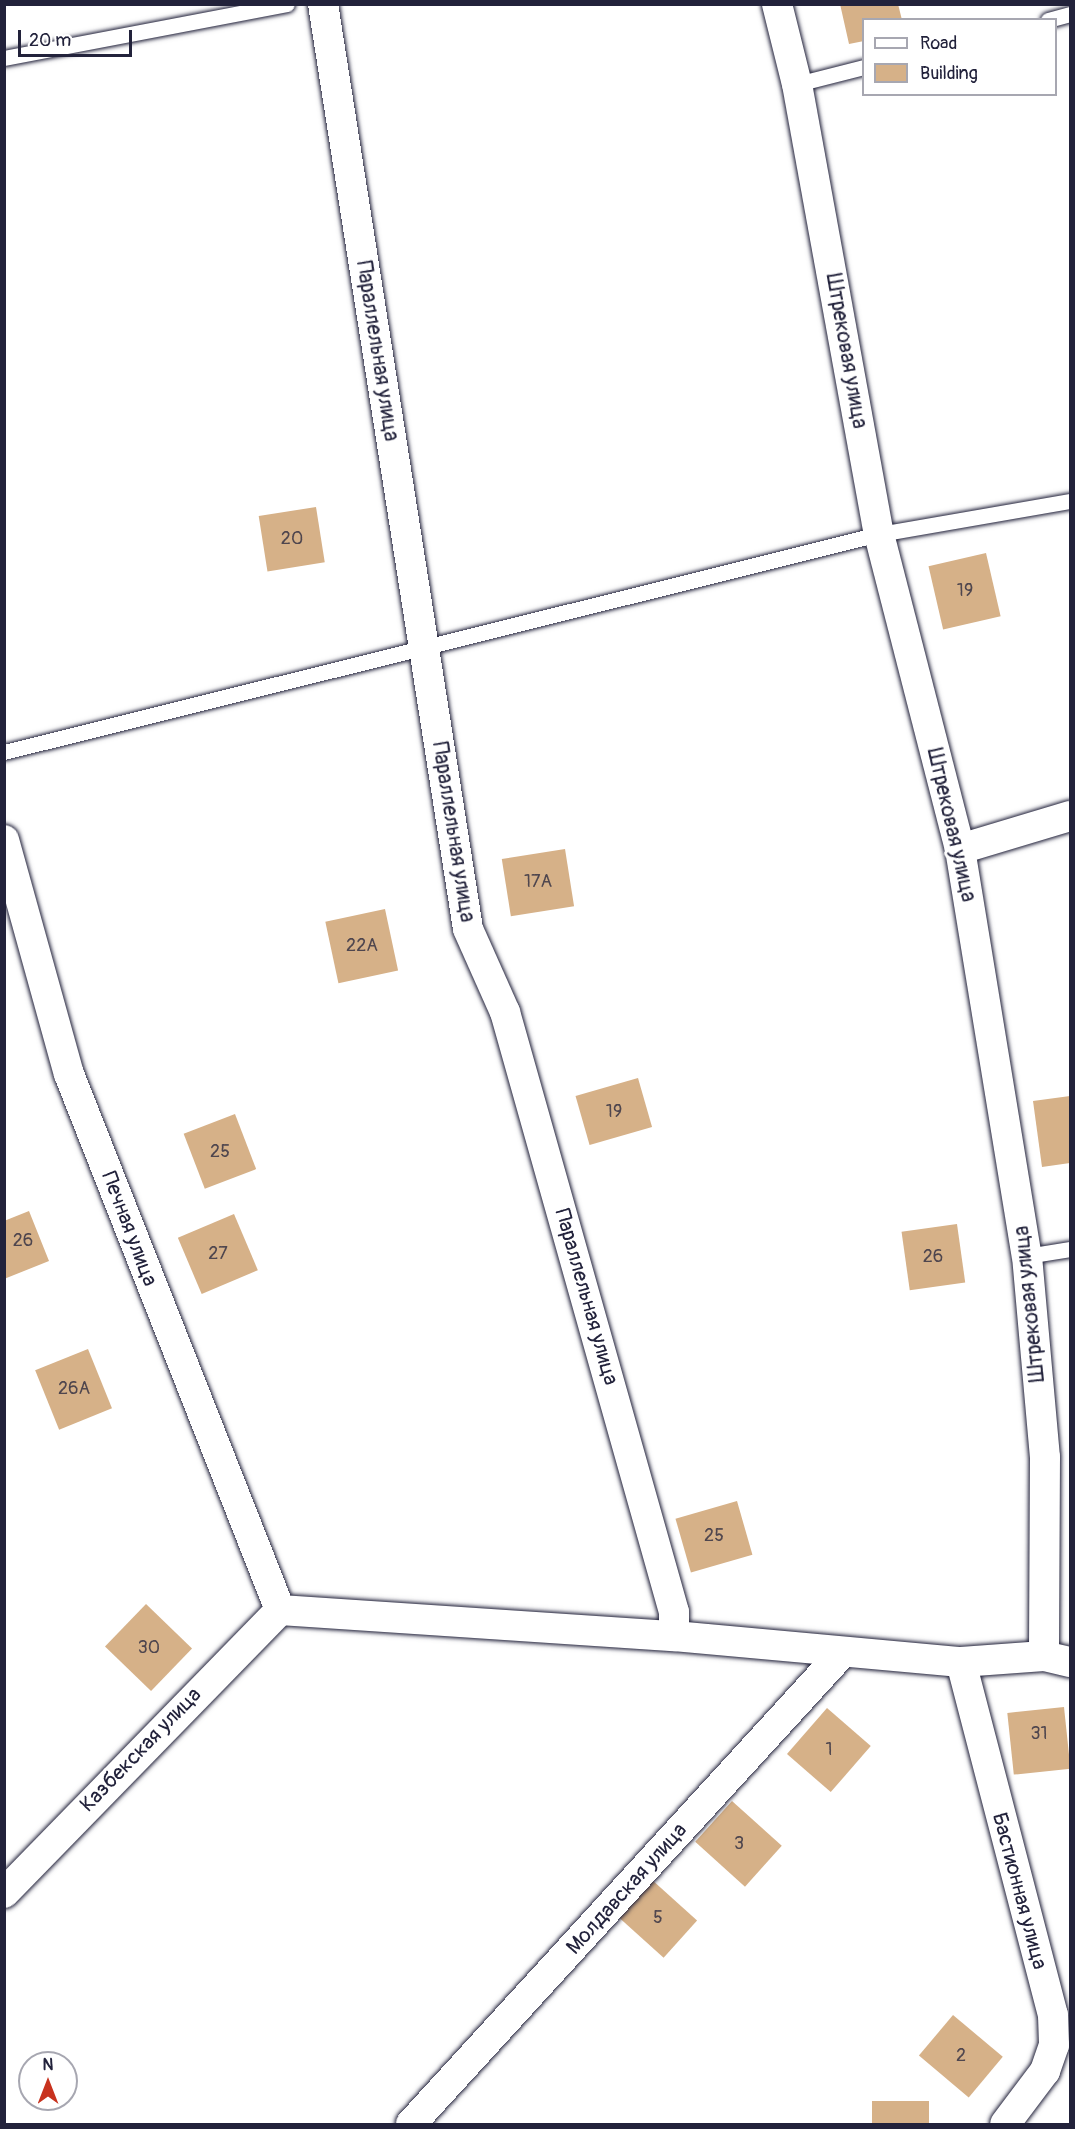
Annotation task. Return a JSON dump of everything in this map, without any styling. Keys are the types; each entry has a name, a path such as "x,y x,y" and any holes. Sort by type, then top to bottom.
{"street":[{"name":"Параллельная улица","path":"323,4 468,929 505,1012 674,1612 674,1636"},
{"name":"Штрековая улица","path":"777,4 797,84 879,534 960,849 1027,1256 1045,1457 1057,1659"},
{"path":"960,849 1071,816"},
{"name":"Печная улица","path":"4,840 69,1074 280,1610"},
{"path":"280,1610 674,1636 961,1662 1057,1659"},
{"name":"Казбекская улица","path":"4,1893 280,1610"},
{"name":"Молдавская улица","path":"411,2124 842,1653"},
{"name":"Бастионная улица","path":"961,1662 1053,2015 1054,2045 1045,2072 1017,2120"}],"lane":[{"path":"4,58 287,4"},
{"path":"1056,18 1071,14"},
{"path":"797,84 862,68"},
{"path":"4,752 879,534 1071,501"},
{"path":"1027,1256 1071,1249"}],"building":[{"path":"840,4 898,4 902,18 862,18 862,41 849,44"},
{"path":"316,507 325,562 267,571 259,516"},
{"path":"986,553 1001,616 943,630 929,566"},
{"path":"565,849 574,906 511,916 502,859"},
{"path":"385,909 398,971 338,983 325,922"},
{"path":"638,1078 652,1127 590,1145 576,1096"},
{"path":"1070,1096 1070,1163 1042,1167 1033,1101"},
{"path":"235,1114 256,1169 205,1189 184,1134"},
{"path":"29,1211 49,1261 4,1279 4,1221"},
{"path":"234,1214 258,1270 202,1294 178,1238"},
{"path":"957,1224 965,1282 910,1290 902,1232"},
{"path":"88,1349 112,1408 59,1430 35,1370"},
{"path":"737,1501 752,1555 691,1572 675,1519"},
{"path":"146,1604 192,1648 151,1691 105,1646"},
{"path":"1064,1707 1070,1769 1014,1775 1007,1713"},
{"path":"827,1708 871,1746 831,1792 787,1754"},
{"path":"732,1801 782,1846 745,1887 695,1842"},
{"path":"651,1879 697,1920 664,1958 618,1916"},
{"path":"953,2015 1003,2057 969,2097 919,2056"},
{"path":"872,2101 929,2101 929,2124 872,2124"}]}
